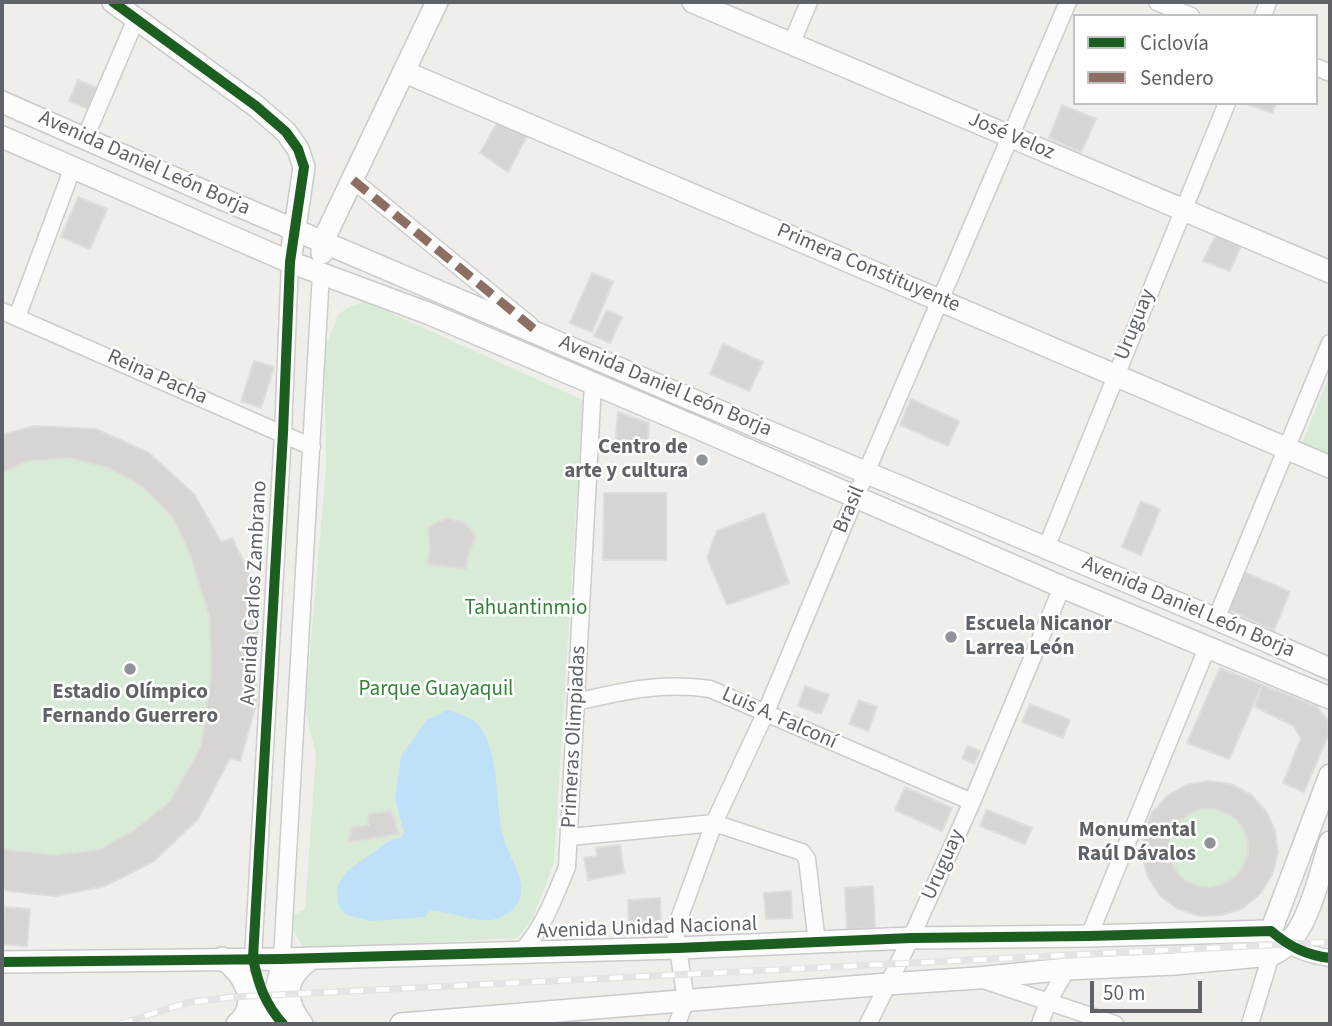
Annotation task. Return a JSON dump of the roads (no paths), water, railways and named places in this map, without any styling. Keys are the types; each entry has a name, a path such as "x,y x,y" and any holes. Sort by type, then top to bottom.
{"street":[{"name":"Avenida Carlos Zambrano","path":"113,2 257,106 286,132 298,149 304,167 290,261 283,433 253,958"},
{"path":"250,1024 269,1006 280,980 282,959 323,241 437,2"},
{"name":"José Veloz","path":"692,2 792,42 1330,272"},
{"path":"792,42 809,2"},
{"name":"Brasil","path":"677,1024 686,1000 675,930 714,823 765,714 1068,2"},
{"path":"1157,2 1186,14"},
{"path":"85,138 136,19"},
{"name":"Primera Constituyente","path":"405,72 1330,467"},
{"name":"Avenida Daniel León Borja","path":"2,102 294,230 1330,669"},
{"name":"Uruguay","path":"1046,548 1226,105"},
{"name":"Avenida Daniel León Borja","path":"2,137 290,261 430,314 1062,587 1330,698"},
{"path":"9,314 73,167"},
{"path":"353,180 540,334"},
{"name":"Reina Pacha","path":"9,314 312,447"},
{"path":"1216,619 1330,343"},
{"name":"Primeras Olimpiadas","path":"521,952 535,937 567,867 593,384"},
{"name":"Uruguay","path":"868,1024 911,938 972,802 1062,587"},
{"path":"1088,936 1207,648"},
{"name":"Luis A. Falconí","path":"576,702 650,687 682,685 710,689 972,802"},
{"path":"1250,1024 1330,775"},
{"path":"570,837 714,823 802,852 807,859 817,943"},
{"path":"401,1024 1067,969 1174,964 1277,944 1295,938 1304,920 1330,842"},
{"name":"Avenida Unidad Nacional","path":"2,962 282,959 678,948 911,938 1088,936 1277,944"},
{"path":"1277,944 1330,958"},
{"path":"222,958 240,974 248,988 249,1006 237,1024"},
{"path":"253,958 257,982 269,1006 283,1024"},
{"path":"302,1024 293,1013 289,994 291,980 298,967 312,958"},
{"path":"1040,1024 1048,1002 1067,969"},
{"path":"978,978 1115,1024"}],"water":[{"path":"447,710 476,723 488,743 495,770 503,836 521,885 518,902 507,914 488,920 440,911 430,911 425,917 371,921 346,915 338,905 337,887 346,872 404,833 395,798 401,756 427,720"}],"railway":[{"path":"120,1024 186,1003 233,997 1330,942"}],"place":[{"name":"Centro de arte y cultura","path":"702,460"},
{"name":"Escuela Nicanor Larrea León","path":"951,637"},
{"name":"Estadio Olímpico Fernando Guerrero","path":"130,669"},
{"name":"Monumental Raúl Dávalos","path":"1210,843"}],"park label":[{"name":"Tahuantinmio","path":"526,609"},
{"name":"Parque Guayaquil","path":"436,690"}]}
